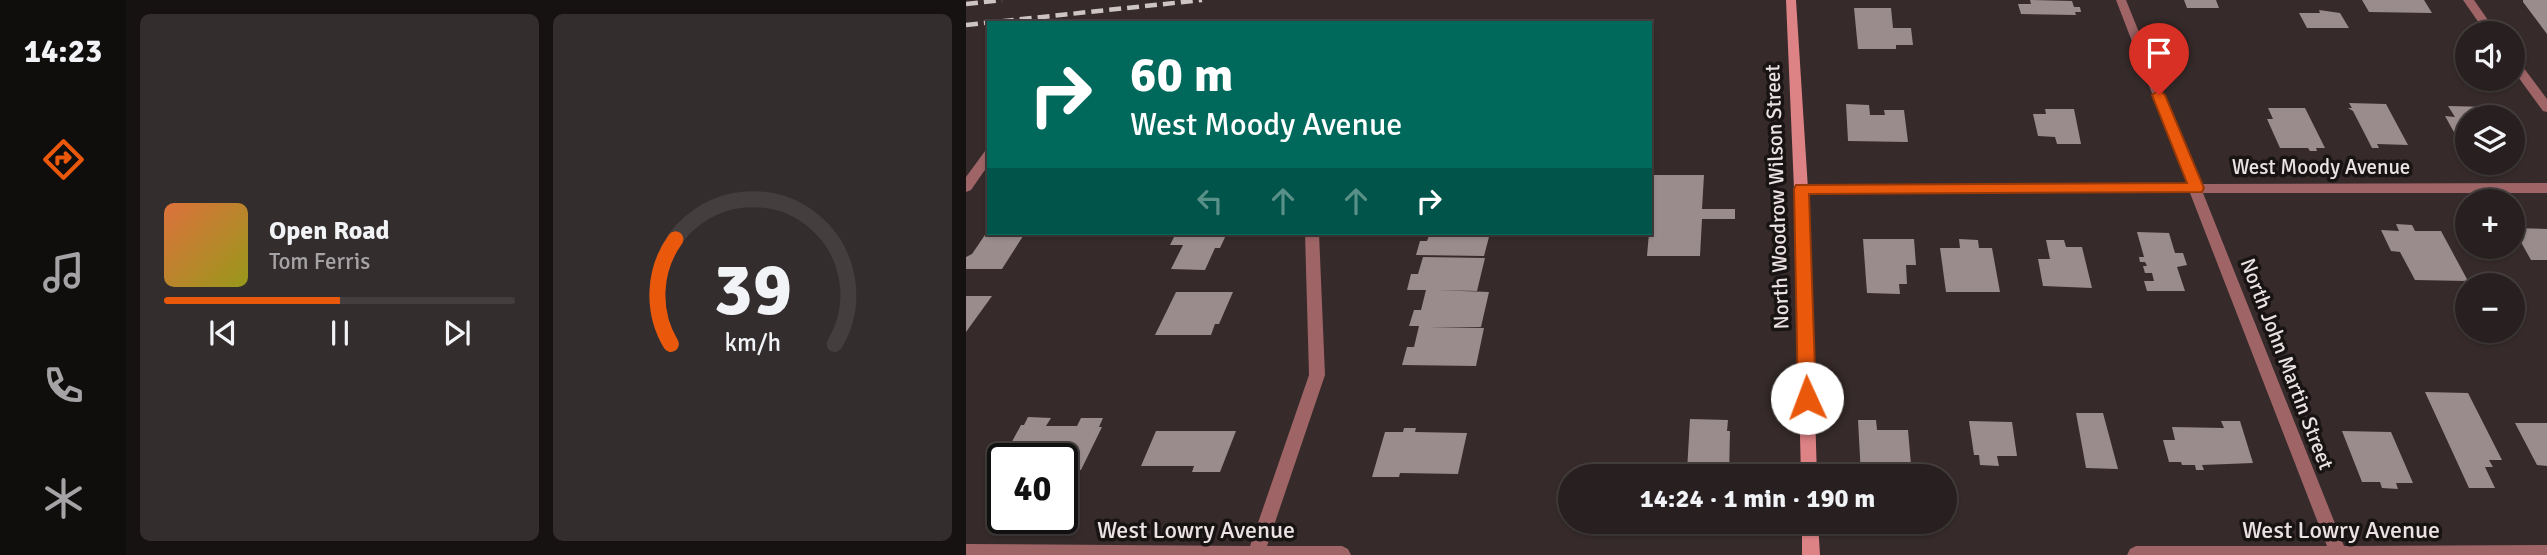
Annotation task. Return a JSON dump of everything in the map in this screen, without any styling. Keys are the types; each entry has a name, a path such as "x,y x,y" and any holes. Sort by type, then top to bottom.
{"street":[{"name":"North Woodrow Wilson Street","path":"1791,0 1801,189 1809,464"},
{"name":"North John Martin Street","path":"2121,0 2339,555"},
{"path":"2468,0 2483,21"},
{"path":"2525,78 2547,108"},
{"path":"966,187 987,157"},
{"name":"West Moody Avenue","path":"1801,189 2547,188"},
{"path":"1255,555 1317,375 1312,235"},
{"path":"1810,534 1811,555"},
{"name":"West Lowry Avenue","path":"966,553 1342,555"},
{"name":"West Lowry Avenue","path":"2136,555 2547,554"}],"building":[{"path":"2030,0 2072,1 2074,7 2080,7 2081,12 2075,12 2076,15 2021,14 2018,4 2031,4"},
{"path":"2184,0 2216,0 2219,8 2187,8"},
{"path":"2362,0 2424,0 2432,13 2369,12"},
{"path":"2547,0 2547,34 2523,2"},
{"path":"1854,8 1891,8 1893,28 1911,28 1913,45 1896,45 1896,49 1858,49"},
{"path":"2319,10 2340,13 2349,28 2307,28 2299,13 2320,13"},
{"path":"2349,103 2386,104 2408,145 2377,144 2379,148 2372,148 2353,111 2348,108 2352,108"},
{"path":"1846,104 1869,105 1870,115 1885,115 1884,110 1904,110 1908,142 1848,141"},
{"path":"2448,106 2455,106 2455,117"},
{"path":"2268,108 2305,108 2325,148 2310,151 2308,148 2280,148 2267,119 2273,119"},
{"path":"2045,109 2074,109 2081,144 2057,144 2055,137 2038,136 2033,114 2046,114"},
{"path":"2445,116 2455,117 2455,134"},
{"path":"1654,175 1704,175 1702,209 1735,209 1735,219 1702,219 1700,256 1647,256 1649,235 1652,235"},
{"path":"2396,224 2412,225 2415,231 2441,231 2464,273 2455,273 2455,281 2415,280 2400,252 2391,251 2381,230 2399,231"},
{"path":"2525,228 2547,229 2547,260 2531,260 2525,249"},
{"path":"987,232 987,235 1024,235 1002,269 966,269 966,257 972,254"},
{"path":"2137,232 2169,233 2175,253 2183,253 2187,265 2177,267 2185,291 2147,291 2144,281 2154,281 2152,273 2145,273 2145,262 2140,262 2139,257 2144,257"},
{"path":"1175,235 1226,235 1220,248 1215,248 1205,270 1171,269 1183,245 1170,245"},
{"path":"1429,235 1489,235 1484,256 1416,255 1420,241 1427,241"},
{"path":"1863,239 1914,239 1916,265 1906,265 1907,284 1899,284 1900,294 1867,293"},
{"path":"1959,239 1978,240 1979,248 1992,248 2000,292 1946,292 1940,248 1960,248"},
{"path":"2046,240 2064,240 2066,247 2082,247 2092,288 2043,286 2038,259 2050,259"},
{"path":"1423,257 1485,258 1477,291 1436,290 1489,292 1481,327 1429,327 1484,328 1476,366 1402,365 1407,347 1414,347 1419,326 1409,326 1414,310 1421,310 1426,290 1407,290 1411,274 1418,274"},
{"path":"1176,292 1233,292 1219,324 1215,324 1211,335 1155,335"},
{"path":"966,296 992,296 966,332"},
{"path":"2425,392 2468,393 2502,460 2489,460 2493,467 2485,467 2495,488 2469,488"},
{"path":"2076,413 2103,413 2118,469 2086,468"},
{"path":"1028,417 1051,418 1046,426 1077,426 1081,418 1103,418 1099,427 1102,427 1081,470 1078,470 1078,443 1011,443"},
{"path":"1690,419 1728,420 1729,464 1687,464"},
{"path":"1858,420 1876,420 1877,430 1908,430 1911,464 1860,464"},
{"path":"1969,421 2012,422 2017,456 1997,456 1999,466 1980,465 1979,455 1974,455"},
{"path":"2221,421 2240,421 2253,463 2202,465 2204,470 2196,470 2195,465 2169,462 2163,440 2175,440 2172,427 2224,428"},
{"path":"2515,423 2547,423 2547,466 2537,465"},
{"path":"1404,428 1416,428 1415,432 1467,433 1458,474 1400,473 1399,477 1372,477 1385,432 1403,432"},
{"path":"1156,431 1236,431 1220,472 1192,472 1194,466 1141,466"},
{"path":"2342,431 2391,432 2413,483 2396,483 2398,489 2382,488 2380,482 2362,482"}],"railway":[{"path":"966,4 1002,0"},
{"path":"1004,21 1202,0"},
{"path":"966,25 987,23"}],"route":[{"path":"1807,398 1801,189 2197,188 2159,95"}]}
